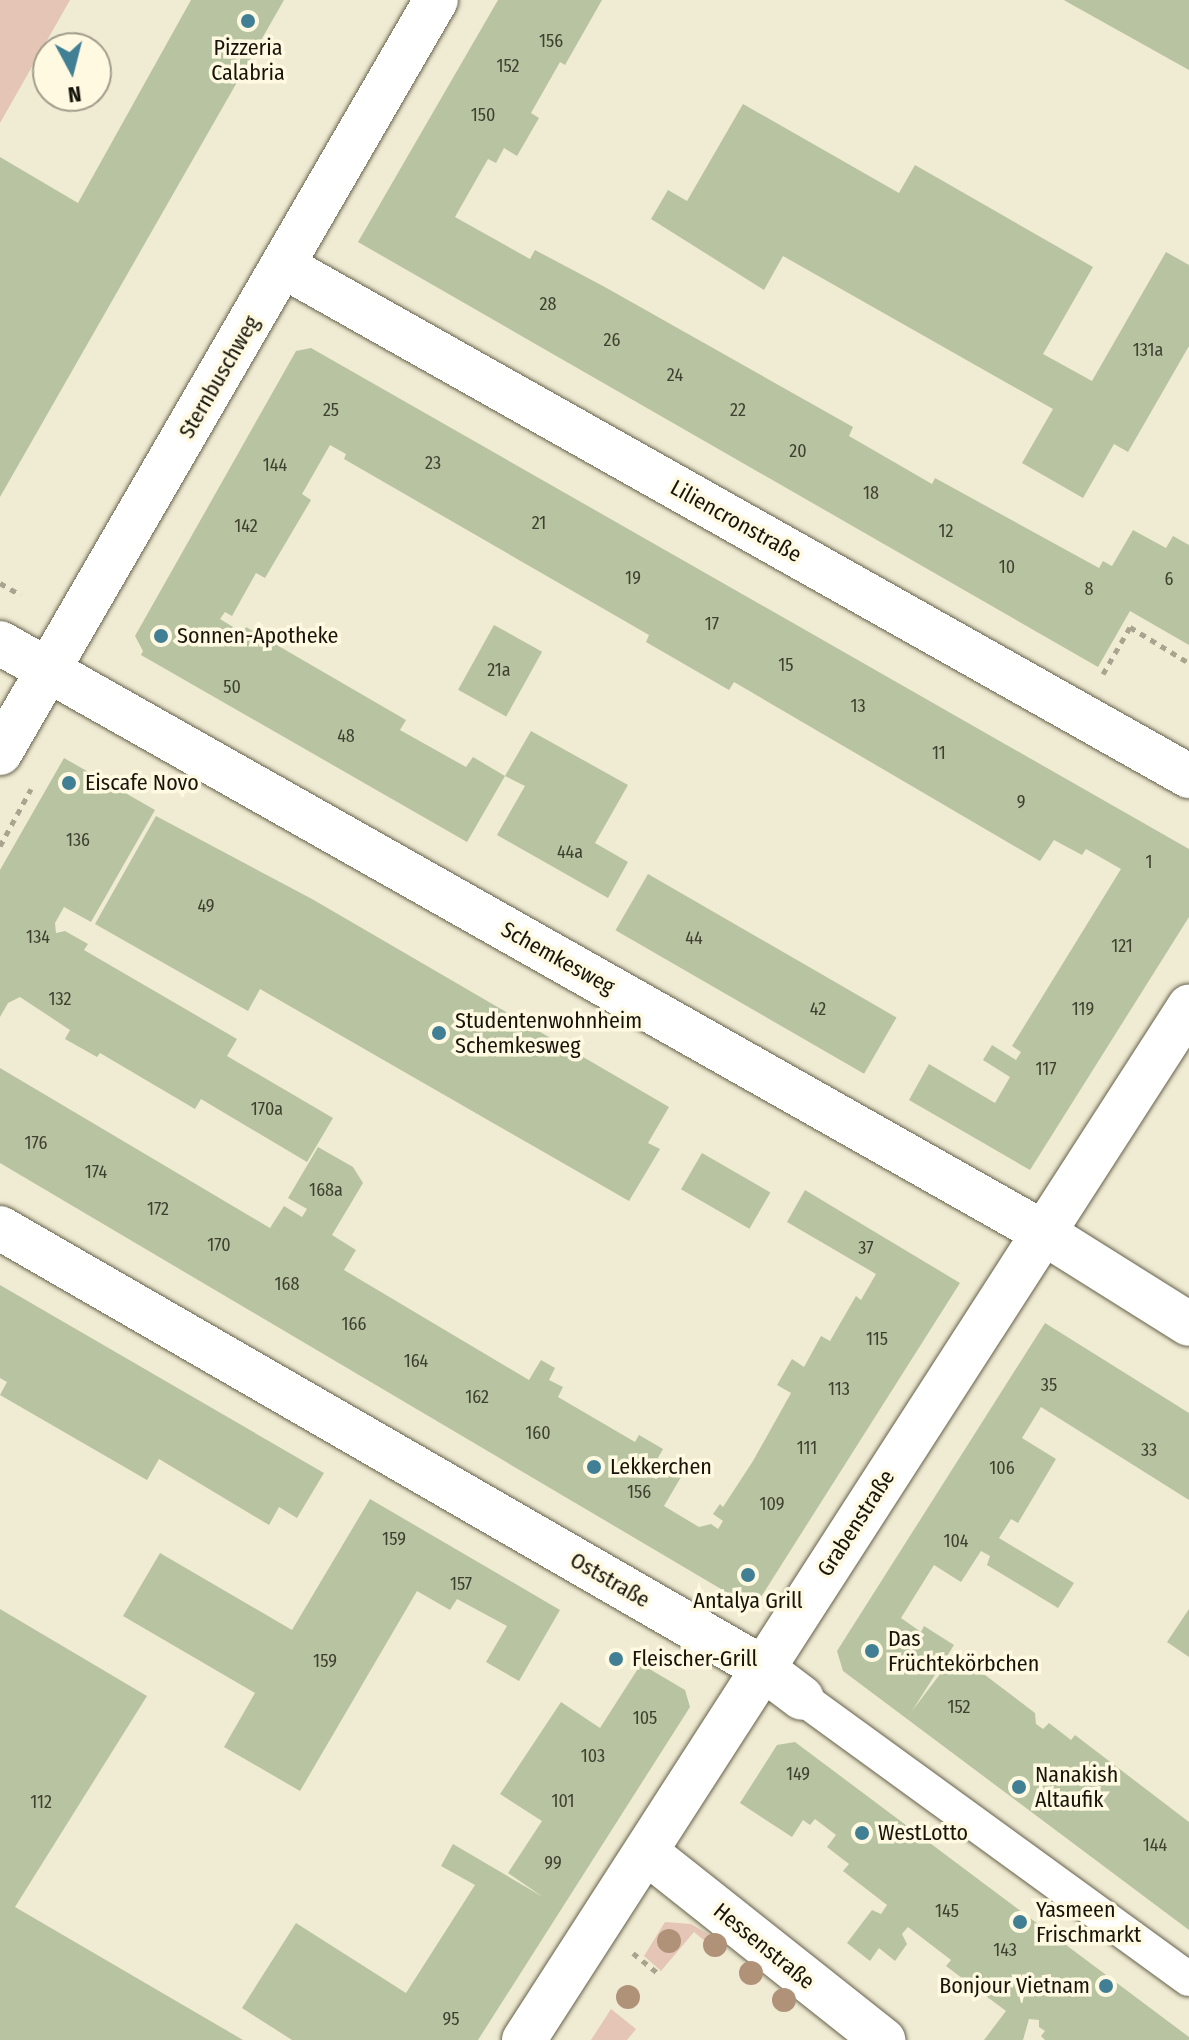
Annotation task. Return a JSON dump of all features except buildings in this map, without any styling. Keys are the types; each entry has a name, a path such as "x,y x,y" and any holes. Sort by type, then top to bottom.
{"street":[{"name":"Sternbuschweg","path":"0,753 436,0"},
{"name":"Liliencronstraße","path":"283,266 1189,776"},
{"name":"Schemkesweg","path":"0,643 1044,1233 1189,1324"},
{"name":"Grabenstraße","path":"524,2040 761,1667 1189,1007"},
{"name":"Oststraße","path":"0,1228 761,1667 1189,1979"},
{"name":"Hessenstraße","path":"646,1852 883,2040"}],"path":[{"path":"0,583 21,595"},
{"path":"1090,667 1104,675 1130,627 1189,663"}],"shaded area":[{"path":"0,0 70,0 52,32 32,32 32,67 0,123"},
{"path":"665,1922 691,1924 711,1936 706,1942 694,1932 661,1971 644,1956"},
{"path":"611,2009 636,2029 627,2040 591,2040"}],"place":[{"name":"Pizzeria Calabria","path":"248,21"},
{"name":"Sonnen-Apotheke","path":"161,636"},
{"name":"Eiscafe Novo","path":"69,783"},
{"name":"Studentenwohnheim Schemkesweg","path":"439,1033"},
{"name":"Lekkerchen","path":"594,1467"},
{"name":"Antalya Grill","path":"748,1575"},
{"name":"Das Früchtekörbchen","path":"872,1651"},
{"name":"Fleischer-Grill","path":"616,1659"},
{"name":"Nanakish Altaufik","path":"1019,1787"},
{"name":"WestLotto","path":"862,1833"},
{"name":"Yasmeen Frischmarkt","path":"1020,1922"},
{"name":"Bonjour Vietnam","path":"1106,1986"}]}
